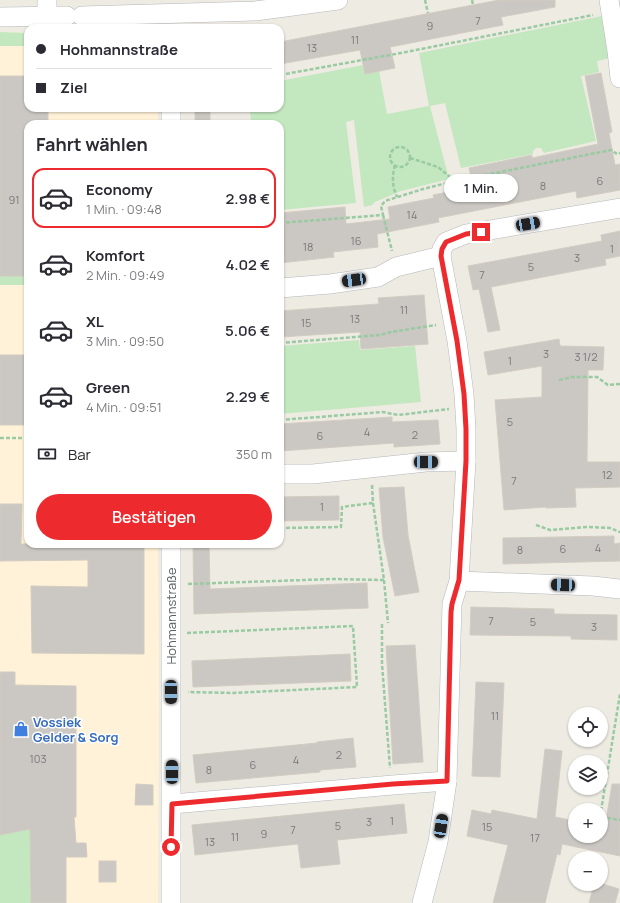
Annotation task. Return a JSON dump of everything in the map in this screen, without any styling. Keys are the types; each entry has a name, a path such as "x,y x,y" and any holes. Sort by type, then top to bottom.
{"street":[{"path":"0,16 47,8 74,16 170,21 338,0"},
{"path":"609,0 620,78"},
{"path":"422,903 438,842 447,781 452,604 459,580 466,461 465,407 454,323 441,256 442,249 446,242 466,234 620,208"},
{"path":"284,288 330,284 378,277 396,267 441,256"},
{"path":"284,474 313,474 426,462 466,461"},
{"name":"Hohmannstraße","path":"171,548 171,903"},
{"path":"459,580 620,589"},
{"path":"172,804 393,784 447,781"}],"path":[{"path":"425,0 428,14"},
{"path":"472,0 473,5"},
{"path":"284,73 401,53 593,15"},
{"path":"400,146 405,148 408,151 410,158 409,161 400,167 395,165 391,161 390,156 392,151 400,146"},
{"path":"396,267 381,206 385,202 397,197 455,181 611,150 617,154 620,153"},
{"path":"410,158 438,168 455,181"},
{"path":"395,165 392,175 394,190 397,197"},
{"path":"284,222 383,214"},
{"path":"284,343 380,335 391,332 454,323"},
{"path":"560,380 572,377 597,377 608,385 620,384"},
{"path":"284,420 383,412 394,415 408,415 465,407"},
{"path":"0,438 24,438"},
{"path":"371,469 373,503 384,580 388,623"},
{"path":"284,528 341,527 342,507 373,503"},
{"path":"536,525 550,530 587,527 610,528 620,532"},
{"path":"171,584 333,579 384,580"},
{"path":"382,624 383,672 390,765 393,784"},
{"path":"171,634 353,626 357,687 232,693 171,692"},
{"path":"602,803 620,694"},
{"path":"608,818 620,820"}],"shaded area":[{"path":"0,32 24,33 24,112 158,112 158,120 24,120 24,548 158,548 158,903 31,903 0,835"}],"green space":[{"path":"602,16 610,58 597,61 599,72 581,76 596,141 544,153 541,148 536,148 533,151 533,154 461,168 445,103 430,106 449,179 401,191 375,202 372,205 364,207 354,120 346,122 356,203 284,210 284,120 251,120 250,112 284,112 284,80 363,65 365,74 379,71 387,114 429,106 419,53"},
{"path":"0,32 24,33 24,46 0,46"},
{"path":"0,276 24,276 24,285 0,285"},
{"path":"359,340 360,350 415,346 421,402 284,414 284,346"},
{"path":"30,829 31,903 0,903 0,835"}],"building":[{"path":"499,0 555,0 555,7 501,17 503,25 390,47 395,68 365,74 360,50 284,63 284,41"},
{"path":"601,73 612,132 609,133 615,165 620,164 620,190 577,198 576,191 438,218 439,222 377,234 378,247 333,252 334,257 284,263 284,213 345,207 346,224 390,219 388,207 434,198 433,195 473,187 469,168 532,155 532,158 598,144 585,76"},
{"path":"0,76 24,76 24,112 48,112 48,120 24,120 24,276 0,276"},
{"path":"195,112 210,112 210,120 195,120"},
{"path":"620,231 620,256 605,259 606,265 491,287 500,330 488,332 479,289 473,290 468,266 602,241 601,235"},
{"path":"424,295 428,344 361,349 360,332 284,337 284,311 379,304 378,298"},
{"path":"559,339 560,346 604,347 603,370 588,370 587,462 620,462 620,487 575,488 576,507 546,507 504,510 495,400 542,397 542,366 488,375 484,352"},
{"path":"0,355 24,355 24,425 0,425"},
{"path":"392,417 392,422 438,420 440,444 394,447 394,443 284,451 284,424"},
{"path":"404,487 408,535 419,592 395,596 383,537 379,488"},
{"path":"339,496 339,520 284,521 284,497"},
{"path":"0,504 22,504 21,544 24,544 24,548 144,548 144,654 32,653 31,586 88,587 88,560 0,561"},
{"path":"614,536 614,544 620,543 620,561 503,564 503,538"},
{"path":"193,548 209,548 210,589 367,583 368,608 194,614"},
{"path":"471,607 554,609 554,614 617,615 617,640 571,639 571,636 470,635"},
{"path":"415,645 423,762 393,764 386,646"},
{"path":"350,654 351,681 193,687 192,661"},
{"path":"0,672 15,672 15,685 76,686 76,817 74,817 76,843 86,843 87,857 66,857 66,903 31,903 30,829 0,835"},
{"path":"476,682 504,683 500,777 472,776"},
{"path":"353,738 356,767 320,770 320,772 196,783 193,755"},
{"path":"545,749 562,751 555,817 568,820 568,843 608,843 608,809 612,784 620,784 620,856 608,854 608,851 596,851 562,844 560,855 557,854 545,903 493,903 508,845 467,836 472,810 491,814 492,810 537,819"},
{"path":"136,784 153,785 153,805 135,805"},
{"path":"404,804 407,833 337,840 340,864 301,868 298,844 195,855 192,825"},
{"path":"99,861 116,861 116,882 99,882"},
{"path":"608,886 619,889 615,903 589,903 592,891 608,891"}],"place":[{"name":"Vossiek Gelder & Sorg","path":"21,729"}],"route":[{"path":"171,847 172,804 393,784 447,781 451,612 459,580 466,461 466,429 464,394 457,341 450,296 441,256 442,249 446,242 466,234 481,232"}]}
